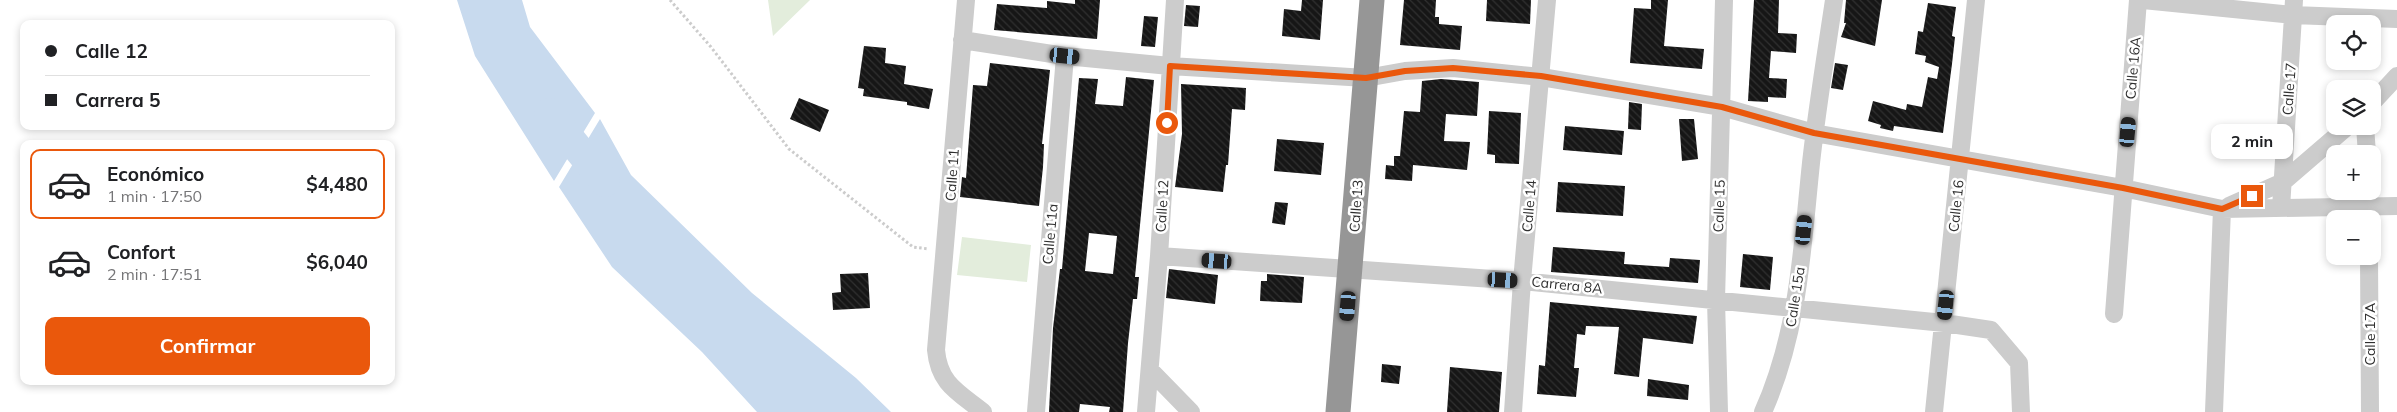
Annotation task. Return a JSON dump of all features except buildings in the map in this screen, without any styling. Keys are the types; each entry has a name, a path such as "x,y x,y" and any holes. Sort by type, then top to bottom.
{"highway":[{"name":"Calle 13","path":"1338,412 1372,0"}],"street":[{"name":"Calle 11","path":"966,0 946,251 936,350 937,366 945,381 983,412"},
{"name":"Calle 12","path":"1146,412 1151,371 1170,66 1176,0"},
{"name":"Calle 14","path":"1513,412 1522,281 1547,0"},
{"name":"Calle 15","path":"1719,412 1716,300 1724,0"},
{"name":"Calle 15a","path":"1763,412 1775,385 1796,308 1814,133 1834,0"},
{"name":"Calle 16","path":"1934,412 1976,0"},
{"name":"Calle 16A","path":"2114,314 2138,0"},
{"path":"2143,0 2294,7 2397,19"},
{"name":"Calle 17","path":"2281,208 2294,7"},
{"path":"962,40 1065,56 1170,66 1366,78 1405,71 1453,68 1541,76 1722,107 1814,133 2123,188 2222,209 2397,206"},
{"name":"Calle 11a","path":"1036,412 1065,56"},
{"path":"2381,93 2397,76"},
{"path":"2222,209 2282,182 2337,135"},
{"path":"2214,412 2222,209"},
{"name":"Carrera 8A","path":"1159,256 1351,271 1522,281 1944,323 1991,330 2018,363 2021,412"},
{"name":"Calle 17A","path":"2369,265 2370,412"},
{"path":"1151,371 1191,412"}],"path":[{"path":"670,0 711,47 789,148 913,247 946,251"}],"green space":[{"path":"768,0 810,0 773,36"},
{"path":"962,237 1031,245 1027,282 957,275"}],"water":[{"path":"457,0 522,0 530,27 595,113 554,181 475,56"},
{"path":"600,119 631,175 752,293 856,378 891,412 757,412 702,352 612,267 559,187"}],"waterway":[{"path":"549,113 605,182"}],"route":[{"path":"1167,123 1170,66 1366,78 1405,71 1453,68 1541,76 1722,107 1814,133 2123,188 2222,209 2252,196"}]}
